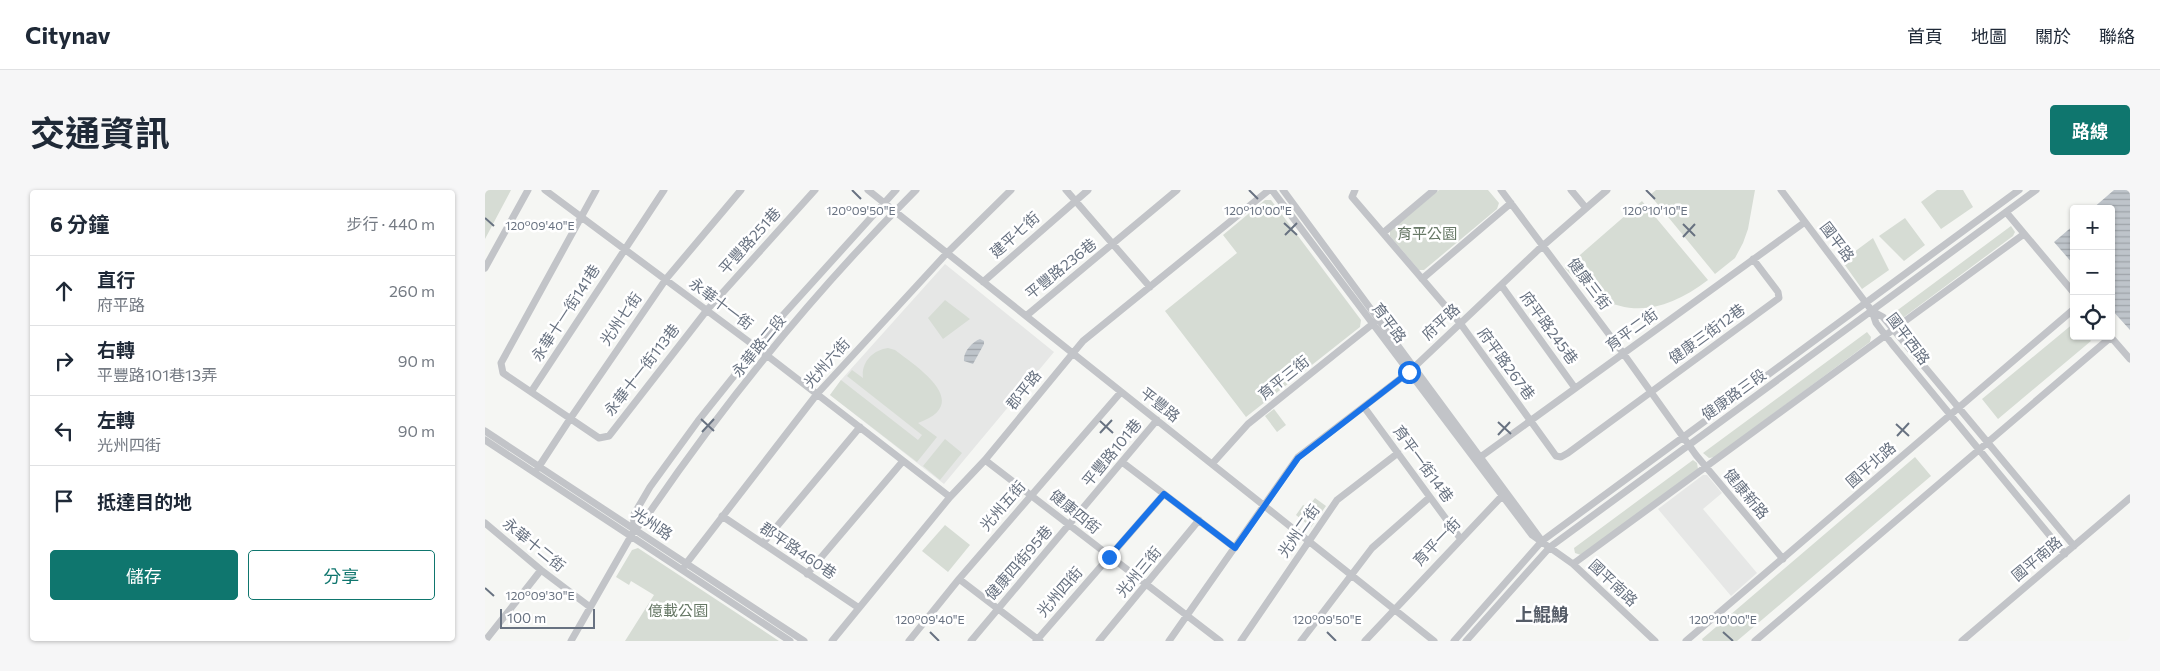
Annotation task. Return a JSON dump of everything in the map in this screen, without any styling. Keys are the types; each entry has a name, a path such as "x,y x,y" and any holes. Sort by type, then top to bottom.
{"street":[{"path":"485,268 528,190"},
{"name":"永華十一街","path":"545,190 756,347 950,497"},
{"name":"永華十一街113巷","path":"596,190 501,363 503,373 599,438 609,436 707,310"},
{"name":"永華十一街141巷","path":"531,392 665,190"},
{"name":"光州七街","path":"537,469 569,419 666,280 741,190"},
{"name":"平豐路251巷","path":"707,310 815,190"},
{"name":"平豐路","path":"868,190 1435,641"},
{"name":"永華路二段","path":"635,529 633,516 650,487 756,347 896,190"},
{"name":"永華路二段","path":"571,641 635,529 643,522 687,458 767,356 827,285 916,190"},
{"name":"光州六街","path":"684,566 817,394 947,253 1011,190"},
{"path":"1066,190 1150,286"},
{"name":"建平七街","path":"983,282 1088,190"},
{"name":"平豐路236巷","path":"1026,316 1177,190"},
{"name":"郡平路","path":"832,641 950,497 985,460 1083,341 1271,190"},
{"name":"育平路","path":"1271,190 1373,324 1412,369"},
{"name":"育平路","path":"1283,190 1379,319 1412,369 1542,541"},
{"path":"1383,232 1434,190"},
{"name":"健康三街","path":"1501,190 1623,353 1689,446"},
{"path":"1571,190 1586,208"},
{"name":"府平路","path":"1169,641 1298,458 1412,369 1543,245 1607,190"},
{"name":"國平路","path":"1781,190 1872,310"},
{"name":"健康路三段","path":"1454,641 1542,541 2019,190"},
{"name":"健康路三段","path":"1467,641 1550,547 2036,190"},
{"name":"府平路267巷","path":"1353,194 1460,323 1530,420"},
{"path":"1422,279 1511,203"},
{"path":"2006,212 2070,288"},
{"name":"育平二街","path":"1478,458 1805,222"},
{"path":"1573,564 2024,234"},
{"name":"健康三街12巷","path":"1530,420 1555,456 1561,457 1779,298 1778,292 1753,259"},
{"name":"府平路245巷","path":"1501,285 1575,388"},
{"name":"國平西路","path":"1872,310 1883,317 2074,546"},
{"name":"國平西路","path":"1872,310 1876,323 1886,336 2065,554"},
{"name":"國平北路","path":"1686,641 2070,312"},
{"name":"育平三街","path":"1212,464 1248,424 1379,319"},
{"path":"1755,641 2107,340"},
{"path":"2114,340 2130,359"},
{"name":"光州五街","path":"912,640 959,579 1121,392"},
{"name":"育平一街14巷","path":"1364,407 1460,538"},
{"name":"平豐路101巷","path":"1069,526 1157,420"},
{"path":"763,543 860,427"},
{"name":"光州路","path":"485,431 631,536 684,566 804,641"},
{"name":"光州路","path":"485,440 537,469 635,529 790,641"},
{"name":"健康新路","path":"1689,446 1783,558"},
{"name":"光州二街","path":"1241,641 1337,500 1398,453"},
{"name":"育平路","path":"1478,458 1501,496 1531,535 1550,547"},
{"name":"健康四街","path":"985,460 1220,641"},
{"path":"807,574 903,461"},
{"path":"1122,462 1235,548"},
{"name":"光州四街","path":"1038,640 1164,494"},
{"name":"育平一街","path":"1365,641 1501,496"},
{"path":"1301,641 1372,548 1430,497"},
{"name":"國平南路","path":"1962,641 2130,498"},
{"name":"郡平路460巷","path":"722,516 859,608"},
{"name":"光州三街","path":"1099,641 1199,520"},
{"name":"永華十二街","path":"485,523 541,570 590,607"},
{"name":"健康四街95巷","path":"971,641 1069,526"},
{"name":"國平南路","path":"1550,547 1573,564 1655,641"},
{"path":"486,636 541,570"},
{"path":"959,579 1038,640"}],"shaded area":[{"path":"2114,190 2130,190 2130,330 2115,313 2115,205 2097,205"},
{"path":"2070,228 2070,260 2054,242"},
{"path":"945,264 1054,352 944,484 830,395 841,380"},
{"path":"980,339 984,341 984,344 973,364 964,361 965,354 969,348"},
{"path":"1703,475 1707,475 1722,493 1703,509 1757,573 1731,596 1658,509"}],"green space":[{"path":"485,190 511,190 485,239"},
{"name":"育平公園","path":"1439,190 1488,190 1499,203 1497,209 1424,270 1419,270 1390,236 1390,231"},
{"path":"1656,190 1755,190 1748,229 1735,258 1715,274 1650,195"},
{"path":"1937,190 1963,190 1973,207 1941,229 1921,202"},
{"path":"1265,200 1271,200 1361,320 1360,327 1246,417 1165,311 1237,253 1223,235"},
{"path":"1642,201 1708,280 1689,293 1670,302 1652,307 1633,308 1616,305 1599,297 1582,285 1565,268"},
{"path":"1905,218 1925,245 1904,261 1879,236"},
{"path":"2011,226 2015,232 2013,236 1900,320 1894,320 1891,315"},
{"path":"1873,238 1889,270 1862,289 1842,261"},
{"path":"945,300 970,319 943,339 928,318"},
{"path":"2070,326 2070,340 2091,341 1998,419 1982,399"},
{"path":"1867,332 1871,337 1870,342 1715,457 1709,458 1703,453"},
{"path":"888,348 895,350 927,375 936,385 941,396 941,406 934,415 918,423 937,437 917,462 830,395 841,380 918,440 922,435 847,376 852,370 863,378 864,367 869,358 877,351"},
{"path":"1274,409 1286,425 1277,432 1265,416"},
{"path":"945,439 962,453 940,480 923,466"},
{"path":"1915,457 1931,476 1737,641 1703,641 1702,639"},
{"path":"1693,460 1697,463 1698,469 1581,555 1575,553 1574,548"},
{"path":"1315,498 1326,506 1311,527 1296,515 1303,505 1308,507"},
{"path":"945,525 970,545 948,572 922,551"},
{"name":"億載公園","path":"638,548 779,641 625,641 654,595 631,581 629,585 616,577 632,550"}],"district":[{"name":"上鯤鯓","path":"1542,615"}],"route":[{"path":"1109,557 1164,494 1235,548 1298,458 1409,372"}]}
